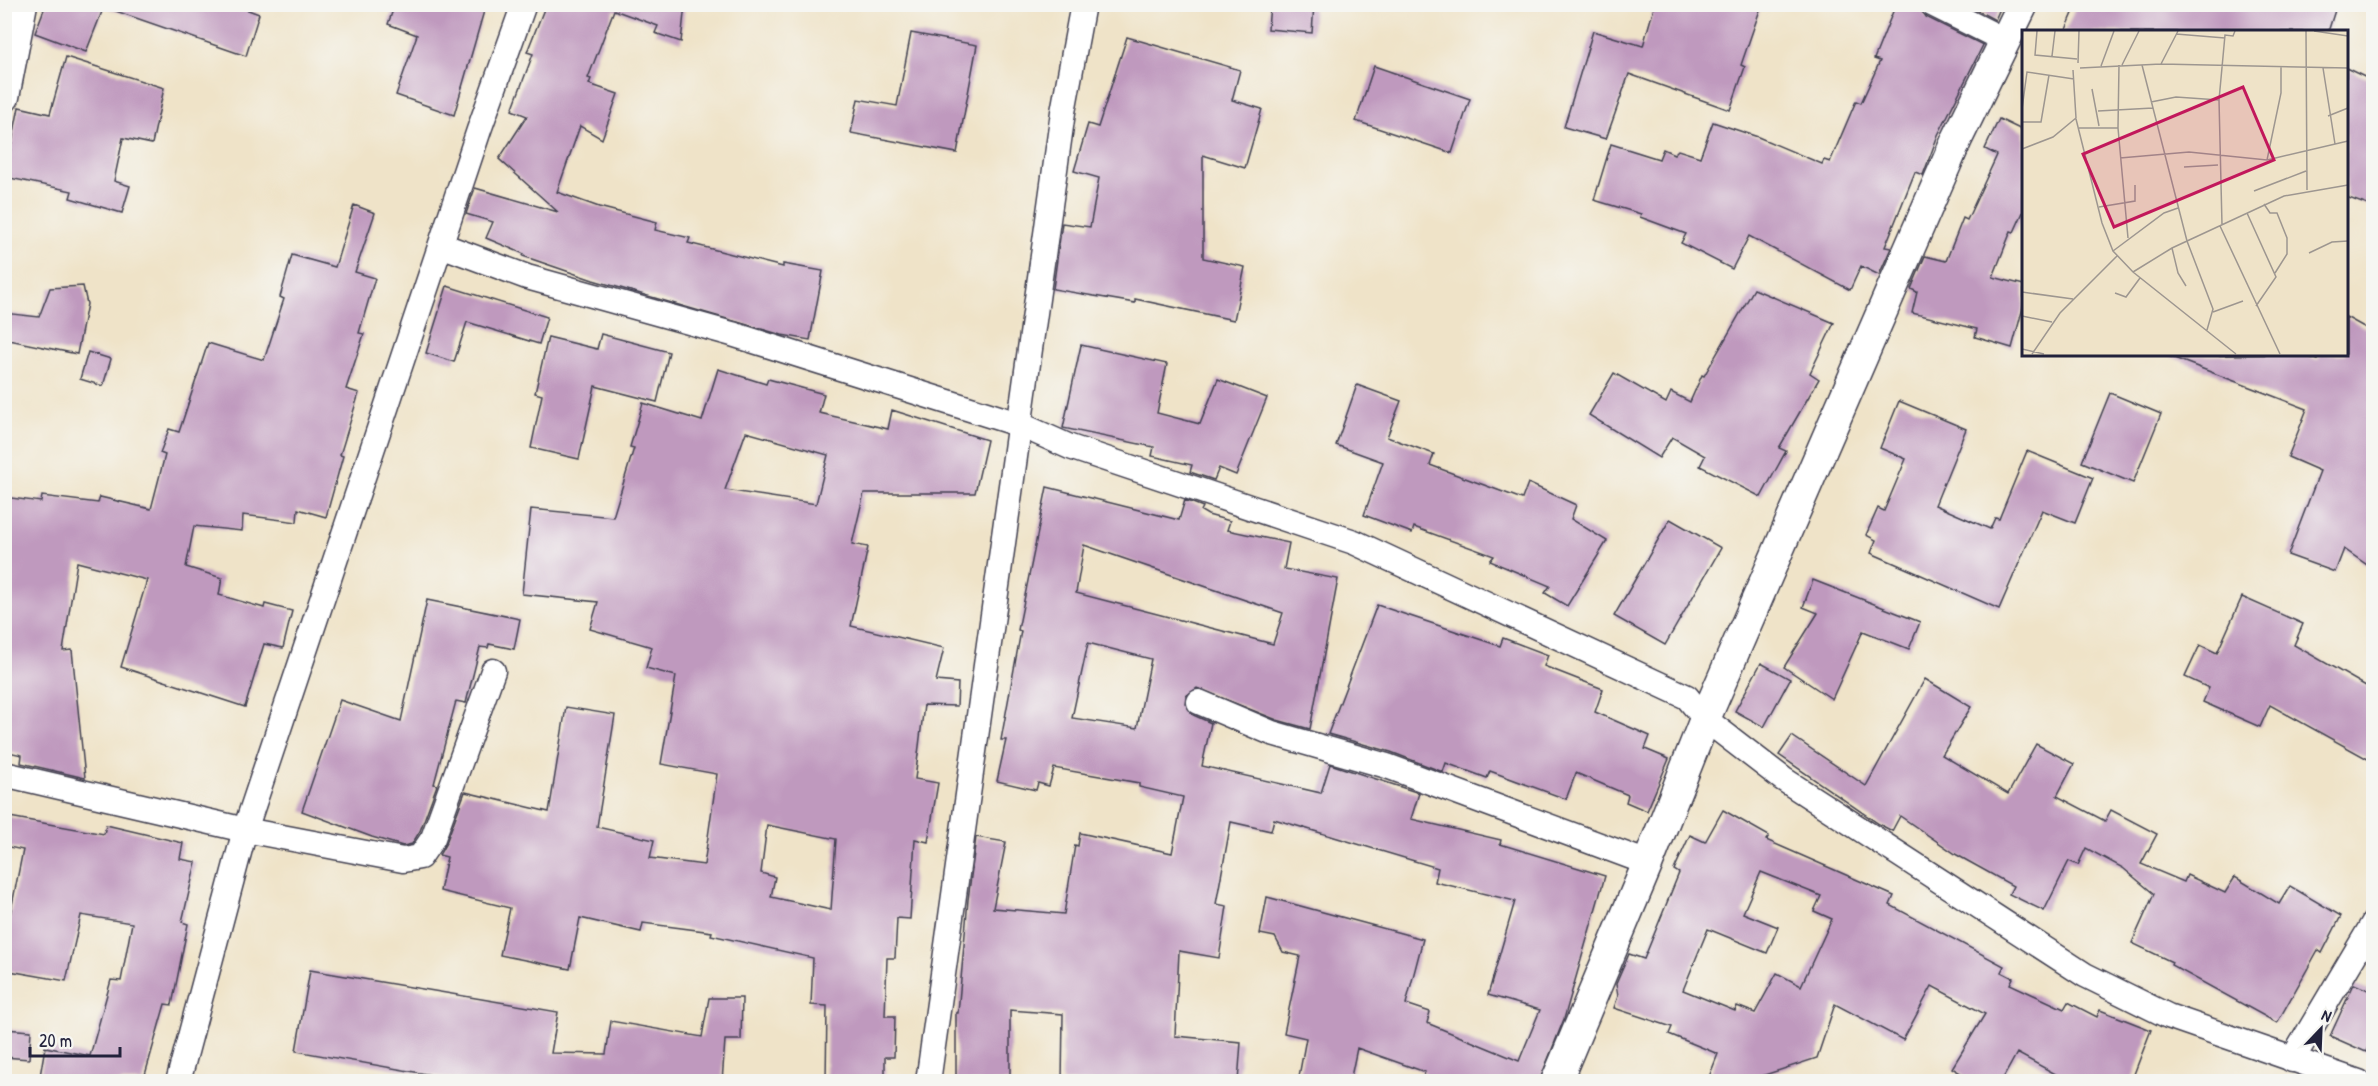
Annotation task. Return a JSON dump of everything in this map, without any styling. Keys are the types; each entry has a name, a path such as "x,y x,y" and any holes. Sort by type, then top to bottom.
{"street":[{"path":"4,97 22,4"},
{"path":"178,1082 245,830 479,130 524,4"},
{"path":"928,1082 1063,112 1083,4"},
{"path":"1932,4 2004,40"},
{"path":"1556,1082 1648,863 1705,719 1957,139 2023,4"},
{"path":"441,245 527,277 732,334 1021,425 1070,447 1354,542 1687,697 1705,719 1784,779 2085,975 2168,1016 2359,1082"},
{"path":"4,774 245,830 403,860 420,857 433,838 493,671"},
{"path":"1199,702 1272,733 1387,766 1648,863"},
{"path":"2292,1060 2373,922"}],"building":[{"path":"46,4 105,4 86,52 35,33"},
{"path":"107,4 232,4 259,14 246,56 107,8"},
{"path":"395,4 486,4 454,115 396,95 417,35 388,24"},
{"path":"546,4 685,4 681,42 655,33 658,26 614,10 588,78 591,79 589,84 618,94 602,139 580,126 557,192 599,207 657,222 655,230 690,238 688,243 783,267 783,264 823,271 810,340 782,335 593,280 523,256 524,254 486,238 493,222 466,214 475,188 558,212 499,159 527,116 512,110 533,54 527,52"},
{"path":"1270,4 1314,4 1312,33 1268,29"},
{"path":"1655,4 1762,4 1741,65 1745,67 1730,110 1629,74 1606,139 1564,127 1593,31 1643,46"},
{"path":"1896,4 1918,4 1926,17 1983,45 1938,135 1923,175 1915,172 1885,247 1891,248 1879,275 1861,266 1850,290 1749,236 1732,269 1681,243 1686,234 1640,217 1641,214 1594,200 1611,144 1659,159 1663,149 1674,154 1678,150 1700,157 1713,122 1758,137 1822,164 1824,160 1830,162 1856,101 1861,103 1880,61 1874,59"},
{"path":"1965,4 2002,4 1995,20"},
{"path":"2077,4 2337,4 2329,30 2066,30"},
{"path":"911,33 977,45 957,153 851,133 858,99 897,106"},
{"path":"1127,37 1240,70 1232,100 1262,109 1245,168 1203,155 1203,258 1245,267 1234,320 1135,299 1135,303 1053,289 1062,223 1090,227 1099,178 1074,171 1088,124 1098,127"},
{"path":"66,57 164,88 152,144 123,138 114,181 130,186 122,213 70,198 72,191 5,177 19,107 50,114"},
{"path":"1374,66 1470,99 1452,153 1356,121"},
{"path":"2348,69 2373,81 2373,207 2348,198"},
{"path":"1999,119 2022,130 2022,214 2014,232 2011,231 1993,277 2022,284 2022,311 2012,348 1975,337 1977,329 1912,313 1917,292 1911,289 1925,256 1946,261 1963,218 1967,220 1997,155 1985,149"},
{"path":"354,205 375,213 355,272 375,278 359,333 364,334 346,389 359,393 340,455 343,456 326,517 298,509 297,522 243,515 242,531 194,526 186,567 222,578 219,595 264,608 265,604 292,611 283,648 264,644 245,707 121,667 147,580 77,562 63,651 72,650 85,778 21,763 22,755 4,751 4,497 41,502 42,496 98,503 100,497 151,509 165,455 160,453 169,429 179,432 208,343 264,360 284,299 280,297 292,255 335,267"},
{"path":"83,286 87,304 77,354 4,339 4,313 39,317 50,288"},
{"path":"447,286 547,317 539,344 467,322 454,362 426,353"},
{"path":"1754,289 1834,323 1810,373 1819,379 1779,448 1786,451 1761,497 1700,466 1705,456 1672,437 1659,458 1589,415 1614,373 1666,403 1671,392 1690,402 1702,375 1704,376"},
{"path":"2348,318 2373,332 2373,569 2344,549 2335,572 2288,555 2320,471 2288,457 2307,409 2169,356 2307,356 2318,360 2320,356 2348,356"},
{"path":"601,334 669,352 657,402 595,386 579,459 531,448 542,395 535,393 548,337 597,349"},
{"path":"1081,345 1167,364 1157,413 1200,424 1218,379 1267,398 1236,475 1219,468 1214,480 1190,472 1192,465 1152,456 1154,447 1063,428"},
{"path":"88,352 111,359 103,386 80,379"},
{"path":"718,369 766,384 768,379 824,394 819,413 888,429 892,410 987,440 975,493 864,493 852,544 868,547 851,626 944,648 936,681 958,683 957,706 924,705 915,779 938,783 928,842 915,839 910,919 897,918 895,958 887,958 885,1016 895,1016 894,1057 885,1057 885,1082 826,1082 827,1006 811,1005 813,958 711,935 712,932 643,923 641,932 580,918 570,969 500,955 510,908 440,891 447,857 439,855 446,843 465,792 549,812 566,707 615,715 597,827 654,840 650,858 704,865 717,774 661,764 676,676 646,668 652,647 590,629 598,602 522,594 531,509 613,517 634,448 630,447 643,403 702,421","holes":["746,432 828,455 816,504 725,490","767,825 836,839 831,910 771,897 775,877 761,873"]},
{"path":"1357,385 1401,401 1387,437 1434,454 1430,465 1522,499 1528,483 1576,505 1571,519 1607,541 1567,606 1545,593 1550,586 1490,561 1494,556 1414,527 1412,533 1364,515 1383,462 1336,445"},
{"path":"2110,393 2161,414 2133,483 2082,462"},
{"path":"1899,401 1966,429 1935,505 1990,529 1995,518 1999,519 2027,451 2093,478 2075,523 2042,510 1999,609 1871,553 1876,540 1866,535 1878,508 1884,511 1906,459 1880,448"},
{"path":"1047,487 1179,520 1185,500 1203,507 1201,511 1208,515 1230,521 1227,530 1289,543 1284,569 1338,579 1310,729 1277,720 1197,688 1186,696 1185,703 1193,715 1211,723 1202,766 1321,793 1330,764 1419,793 1411,819 1501,840 1500,844 1605,876 1564,1019 1539,1082 1421,1082 1425,1072 1357,1048 1350,1082 1298,1082 1306,1038 1284,1033 1300,956 1283,952 1275,937 1260,934 1267,897 1423,939 1406,1004 1430,1012 1427,1023 1519,1061 1540,1010 1488,995 1515,901 1435,882 1438,868 1274,819 1271,831 1231,822 1216,904 1227,906 1219,958 1179,951 1175,1036 1241,1042 1238,1082 1062,1082 1063,1014 1010,1010 1010,1082 956,1082 956,1013 958,1013 976,837 1006,842 993,908 1064,914 1075,845 1078,846 1080,833 1172,853 1183,797 1139,787 1139,783 1054,768 1049,786 1038,783 1036,790 997,781 1006,740 1001,740 1021,631 1018,630","holes":["1084,545 1283,613 1273,644 1076,593","1088,643 1151,659 1137,728 1072,718"]},
{"path":"1670,519 1721,548 1665,645 1614,616"},
{"path":"1813,580 1920,622 1909,649 1863,631 1832,699 1784,667 1818,613 1803,607"},
{"path":"2242,597 2303,624 2294,645 2373,690 2373,762 2270,705 2260,727 2203,702 2209,688 2185,677 2200,645 2217,653"},
{"path":"427,600 520,619 514,649 489,644 488,648 480,647 466,703 456,701 434,784 437,785 420,831 412,844 403,846 302,811 340,700 401,721"},
{"path":"1377,605 1500,646 1503,638 1548,655 1544,666 1603,689 1595,712 1650,736 1645,749 1669,759 1647,811 1626,802 1628,795 1576,773 1566,799 1490,771 1487,778 1446,763 1443,772 1391,752 1328,734"},
{"path":"1761,663 1790,679 1764,727 1735,711"},
{"path":"1925,679 1971,707 1942,755 2008,794 2036,744 2074,764 2057,796 2105,821 2111,810 2157,834 2141,864 2184,882 2187,875 2225,893 2235,877 2279,904 2290,886 2341,916 2322,953 2318,950 2277,1023 2171,965 2172,962 2132,943 2154,894 2123,868 2086,848 2078,865 2069,861 2044,911 2009,894 2013,886 1957,855 1900,816 1892,831 1779,755 1792,736 1866,786"},
{"path":"1723,810 1769,836 1766,840 1894,896 1890,905 2004,966 2001,972 2013,978 2010,984 2064,1009 2068,1002 2097,1017 2100,1010 2151,1030 2131,1082 2070,1082 2017,1053 2001,1082 1975,1082 1952,1068 1985,1014 1932,986 1903,1040 1835,1004 1817,1058 1743,1082 1707,1082 1718,1054 1669,1034 1672,1027 1614,1008 1618,996 1616,984 1629,954 1644,959 1679,873 1674,870 1690,835 1705,842","holes":["1761,872 1821,896 1814,911 1832,919 1801,986 1777,973 1755,1013 1737,1006 1735,1011 1683,990 1708,929 1767,953 1778,927 1743,913"]},
{"path":"4,816 104,834 106,825 183,843 180,859 196,862 182,922 188,924 172,1005 165,1004 143,1082 39,1082 45,1047 90,1056 111,980 121,981 132,923 81,915 66,981 4,970 4,924 8,925 23,850 4,846"},
{"path":"310,970 558,1012 551,1053 606,1054 611,1021 702,1037 709,998 742,998 741,1040 725,1040 722,1082 471,1082 296,1051"},
{"path":"2354,984 2373,992 2373,1035 2366,1052 2330,1036"},
{"path":"4,1029 31,1031 29,1059 4,1057"}]}
